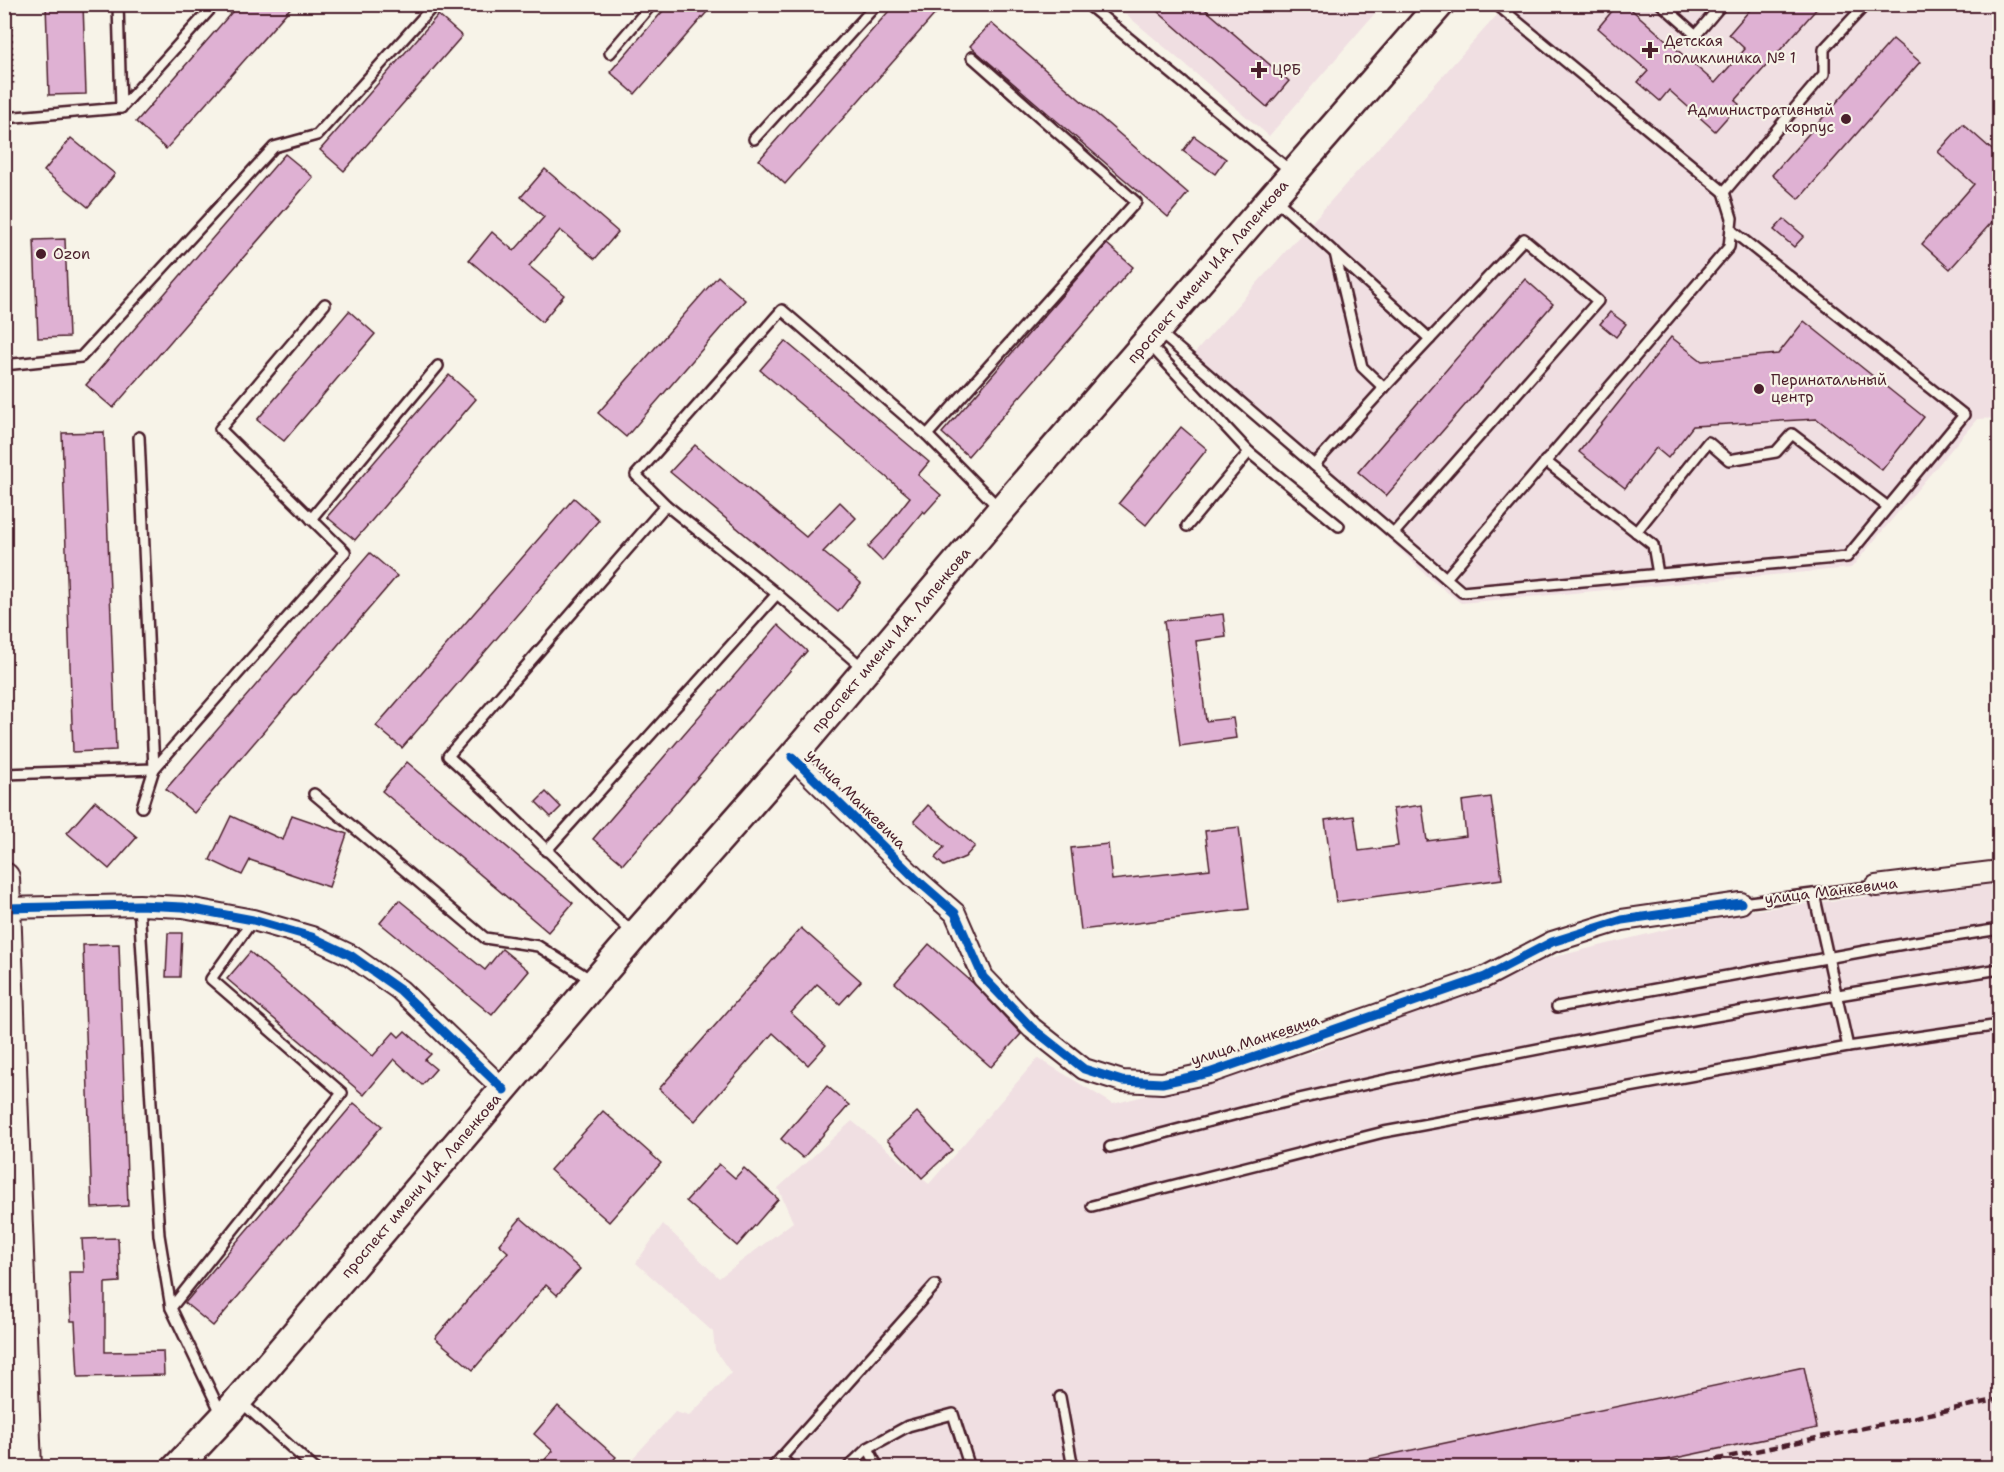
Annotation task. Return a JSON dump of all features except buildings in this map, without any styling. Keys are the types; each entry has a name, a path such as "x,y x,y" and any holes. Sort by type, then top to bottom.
{"main road":[{"name":"проспект имени И.А. Лапенкова","path":"185,1462 635,935 792,757 1001,510 1440,4"},
{"path":"4,878 14,1373 26,1467"}],"street":[{"name":"улица Манкевича","path":"792,757 916,879 955,913 983,977 1032,1028 1084,1069 1122,1081 1162,1083 1209,1073 1485,977 1552,942 1622,920 1741,903"},
{"name":"улица Манкевича","path":"1876,886 2000,871"},
{"path":"6,923 139,905 183,907 253,920 312,937 350,955 400,990 504,1089"}],"lane":[{"path":"118,4 121,108"},
{"path":"4,118 121,108 215,4"},
{"path":"4,365 81,357 274,147 317,135 435,4"},
{"path":"610,53 652,4"},
{"path":"754,139 877,4"},
{"path":"1087,4 1293,172"},
{"path":"1446,578 1729,247 1731,230 1732,218 1725,192 1496,4"},
{"path":"1661,4 1696,35 1722,4"},
{"path":"1725,192 1824,74 1824,49 1866,4"},
{"path":"927,435 1136,202 972,57"},
{"path":"1272,196 1430,339"},
{"path":"1152,336 1314,465 1462,592 1847,557 1964,415 1731,230"},
{"path":"1314,465 1524,239 1598,301 1394,533"},
{"path":"1335,253 1362,367 1384,388"},
{"path":"4,774 154,769 345,552 220,429 326,304"},
{"path":"864,670 777,594 666,505 636,475 782,310 927,435 1001,510"},
{"path":"1152,336 1249,452 1339,526"},
{"path":"311,519 438,366"},
{"path":"1636,532 1708,442 1729,460 1776,452 1792,434 1888,507"},
{"path":"139,437 154,769 142,807"},
{"path":"1187,526 1249,452"},
{"path":"1545,461 1653,545 1658,574"},
{"path":"635,935 448,756 666,505"},
{"path":"546,851 777,594"},
{"path":"314,794 485,938 538,946 595,983"},
{"name":"улица Манкевича","path":"1741,903 1876,886"},
{"path":"1814,894 1848,1047"},
{"path":"139,905 159,1235 171,1308 231,1409 314,1467"},
{"path":"171,1308 342,1093 211,979 253,920"},
{"path":"1557,1007 2000,929"},
{"path":"1110,1148 1267,1107 1437,1069 1836,994 2000,969"},
{"path":"1092,1206 1384,1132 1848,1047 2000,1025"},
{"path":"772,1467 935,1285"},
{"path":"1060,1397 1072,1467"},
{"path":"847,1467 868,1448 908,1426 953,1414 970,1467"},
{"path":"868,1448 879,1467"},
{"path":"781,1458 792,1467"}],"path":[{"path":"10,4 13,86"}],"shaded area":[{"name":"ЦРБ","path":"1115,5 1382,5 1269,136"},
{"path":"1506,5 1999,5 1999,418 1977,419 1851,568 1461,603 1433,581 1192,356"},
{"path":"1999,881 1999,1467 635,1468 632,1459 675,1412 689,1416 731,1373 715,1350 713,1332 636,1263 663,1224 719,1278 793,1222 778,1188 852,1121 929,1184 1038,1058 1113,1104 1313,1052 1550,958 1738,912"}],"railway":[{"path":"1676,1468 2000,1399"}],"cycle path":[{"path":"792,757 916,879 955,913 983,977 1032,1028 1084,1069 1122,1081 1162,1083 1209,1073 1485,977 1552,942 1622,920 1741,903"},
{"path":"6,908 139,905 183,907 253,920 312,937 350,955 400,990 504,1090"}],"place":[{"name":"Детская поликлиника № 1","path":"1650,50"},
{"name":"ЦРБ","path":"1259,70"},
{"name":"Административный корпус","path":"1846,119"},
{"name":"Ozon","path":"41,254"},
{"name":"Перинатальный центр","path":"1759,389"}]}
